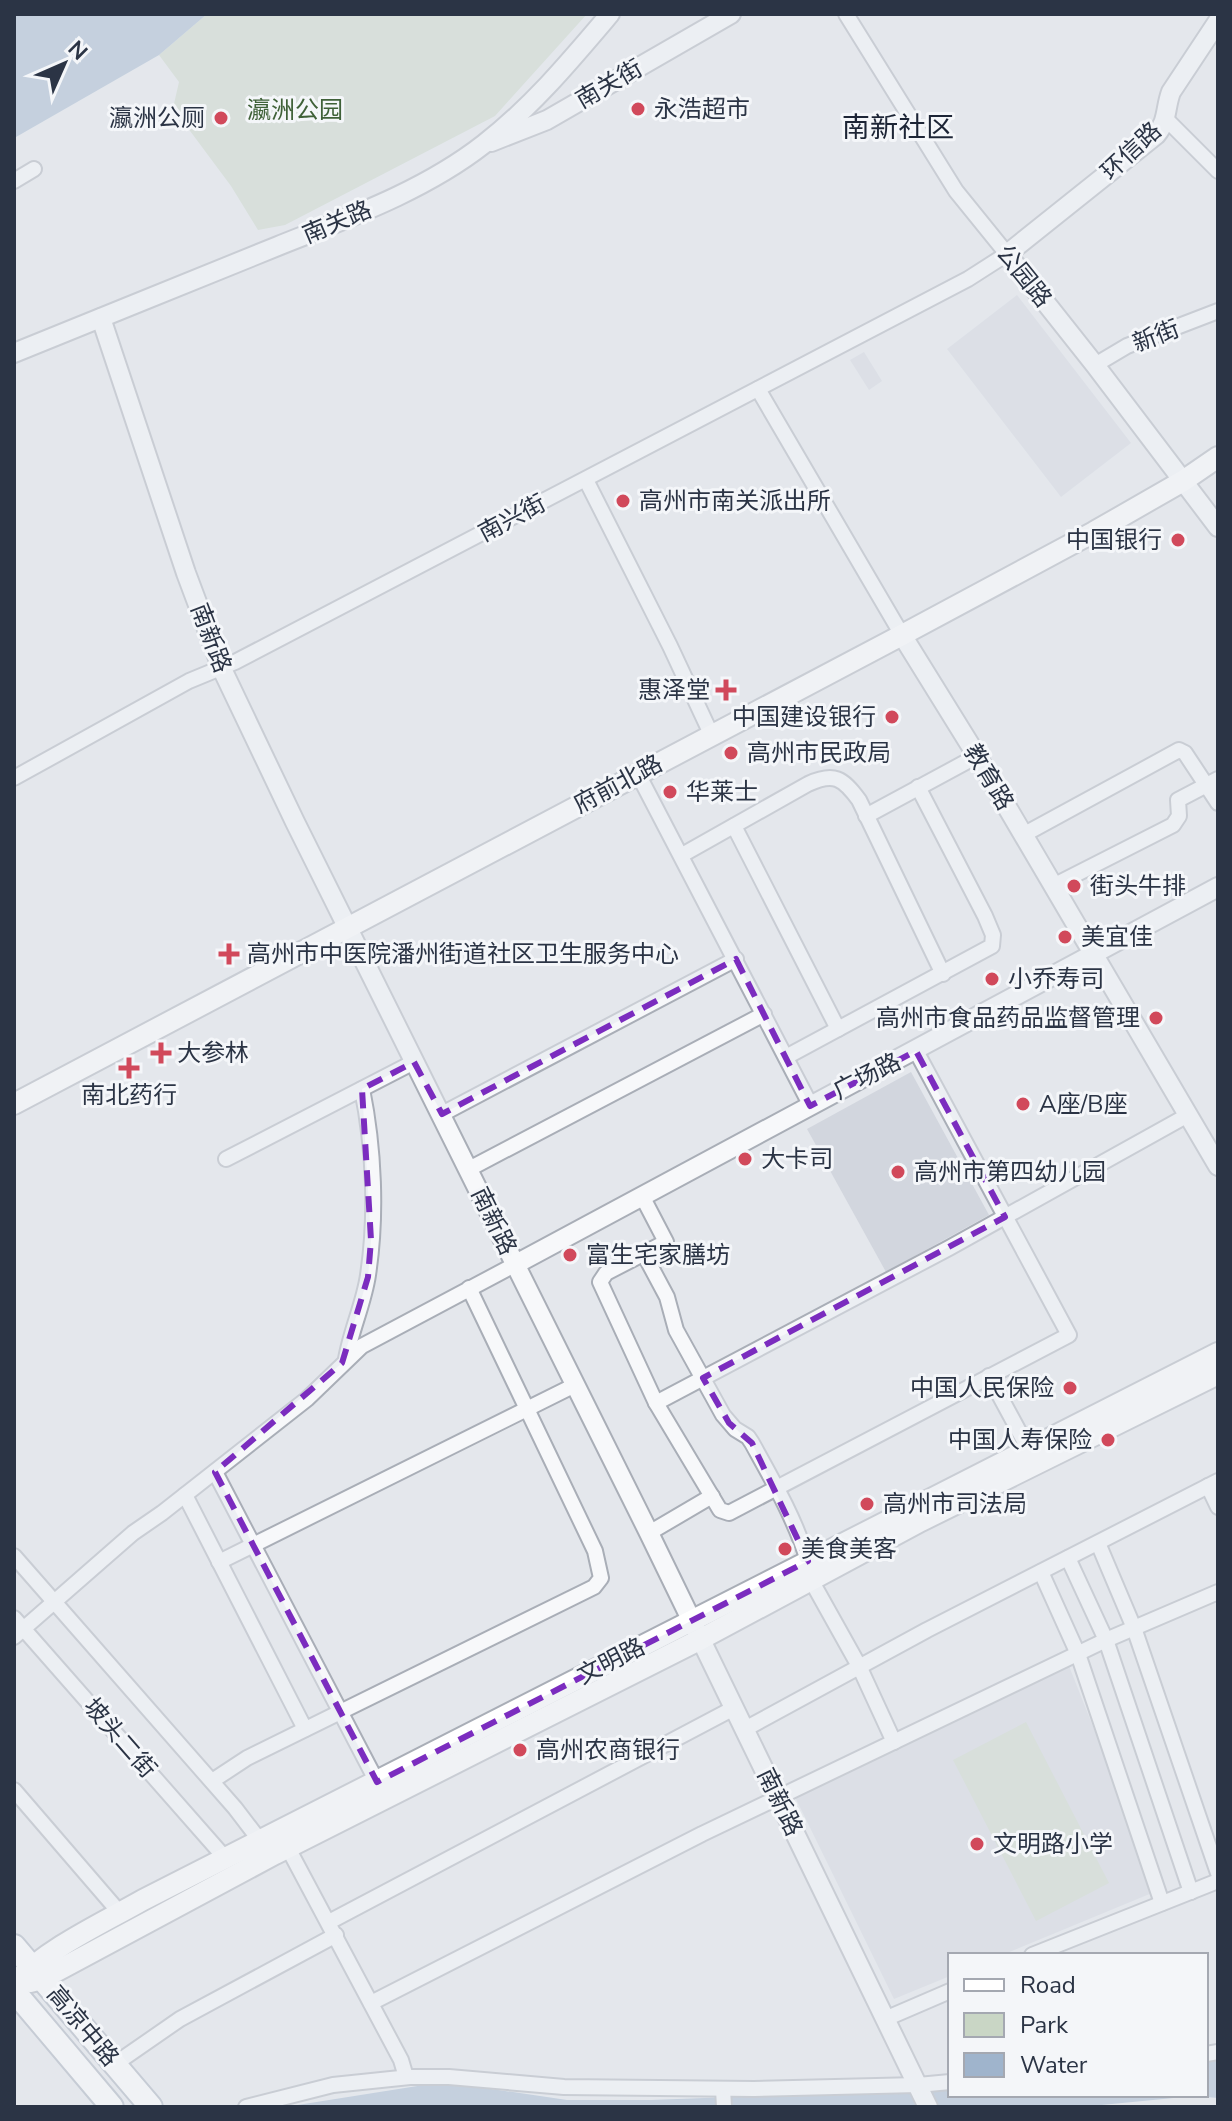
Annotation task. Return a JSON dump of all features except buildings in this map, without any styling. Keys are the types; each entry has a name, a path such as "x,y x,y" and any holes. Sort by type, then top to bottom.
{"main road":[{"name":"府前北路","path":"14,1104 902,635 1183,481 1218,457"},
{"name":"文明路","path":"14,1987 37,1972 701,1639 810,1570 1029,1450 1218,1353"},
{"name":"文明路","path":"37,1972 69,1941 120,1913 691,1619 932,1516 1218,1374"},
{"name":"高凉中路","path":"14,1946 146,2105"},
{"name":"高凉中路","path":"14,1987 112,2107"}],"street":[{"name":"南关路","path":"14,353 348,218 421,183 483,145 537,95 610,14"},
{"name":"南关街","path":"483,145 547,120 731,14"},
{"name":"公园路","path":"846,14 956,191 1095,365 1218,527"},
{"name":"环信路","path":"1007,254 1156,135 1166,119 1166,103 1171,92 1218,21"},
{"path":"1166,119 1218,171"},
{"path":"14,181 34,169"},
{"name":"南兴街","path":"14,778 176,688 222,669 586,480 968,279 1007,254"},
{"name":"新街","path":"1095,365 1127,346 1218,311"},
{"name":"南新路","path":"101,318 186,573 222,669 923,2096"},
{"name":"教育路","path":"758,389 1218,1166"},
{"path":"586,480 712,736"},
{"path":"1023,835 1179,750 1212,782 1218,803"},
{"path":"866,816 977,756"},
{"path":"638,774 811,1106"},
{"path":"682,855 824,778 837,779 859,800 943,974"},
{"path":"1053,886 1173,825 1179,816 1178,800 1212,782"},
{"path":"786,1057 989,949 994,941 985,916 918,787"},
{"path":"734,826 838,1029"},
{"name":"广场路","path":"516,1264 1218,887"},
{"path":"442,1114 736,959"},
{"path":"469,1169 764,1014"},
{"path":"642,1196 666,1242 606,1273 600,1282 656,1403 722,1512 729,1513 1069,1335 916,1051"},
{"path":"226,1159 414,1062"},
{"path":"346,1359 368,1277 371,1240 369,1123 362,1089"},
{"path":"656,1403 1005,1217 1188,1115"},
{"path":"644,1254 667,1297 676,1330 703,1378 729,1423 748,1437 776,1487 803,1543 810,1570 894,1742"},
{"path":"17,1628 54,1602 133,1533 307,1399 346,1359 380,1334 516,1264"},
{"path":"212,1781 247,1758 566,1602 594,1587 600,1580 595,1551 469,1288"},
{"path":"989,1376 1029,1450"},
{"path":"219,1562 575,1385"},
{"path":"215,1472 377,1782"},
{"path":"745,1729 859,1666 1213,1484 1218,1507"},
{"path":"185,1495 305,1729"},
{"path":"649,1533 712,1496"},
{"path":"1098,1543 1134,1628 1218,1873"},
{"path":"14,1556 212,1781 261,1842"},
{"path":"1068,1558 1106,1640 1191,1892"},
{"path":"1041,1572 1078,1654 1162,1903"},
{"path":"371,2003 702,1834 1106,1640 1218,1592"},
{"name":"坡头二街","path":"17,1628 226,1859"},
{"path":"115,2064 180,2019 332,1929 734,1708"},
{"path":"14,1790 120,1913"},
{"path":"288,1848 401,2060 406,2077"},
{"path":"1037,1953 1218,1881"},
{"path":"885,2019 948,1992"},
{"path":"246,2107 333,2085 406,2077 449,2077 724,2099 923,2096 948,2083"}],"highlighted area":[{"path":"736,959 810,1106 916,1051 1005,1217 703,1378 729,1423 752,1443 808,1561 377,1782 215,1472 342,1363 368,1277 371,1240 362,1089 414,1062 442,1114"}],"shaded area":[{"path":"1017,295 1131,443 1061,497 947,349"},
{"path":"864,352 882,381 869,390 850,360"},
{"name":"高州市第四幼儿园","path":"911,1072 989,1215 886,1272 807,1129"},
{"name":"文明路小学","path":"1069,1666 1113,1777 1152,1893 1007,1953 948,1953 948,1977 894,1999 794,1795"}],"green space":[{"name":"瀛洲公园","path":"207,14 587,14 495,116 285,225 258,230 231,186 173,108 179,82 159,55"},
{"path":"1026,1722 1109,1883 1036,1921 953,1760"}],"water":[{"path":"14,14 207,14 159,55 16,137"},
{"path":"1218,2059 1218,2098 1206,2097 1208,2061"},
{"path":"430,2084 485,2088 567,2100 651,2100 948,2089 948,2097 1184,2097 1081,2107 285,2107"}],"place":[{"name":"永浩超市","path":"638,109"},
{"name":"瀛洲公厕","path":"221,118"},
{"name":"高州市南关派出所","path":"623,501"},
{"name":"中国银行","path":"1178,540"},
{"name":"惠泽堂","path":"726,690"},
{"name":"中国建设银行","path":"892,717"},
{"name":"高州市民政局","path":"731,753"},
{"name":"华莱士","path":"670,792"},
{"name":"街头牛排","path":"1074,886"},
{"name":"美宜佳","path":"1065,937"},
{"name":"高州市中医院潘州街道社区卫生服务中心","path":"229,954"},
{"name":"小乔寿司","path":"992,979"},
{"name":"高州市食品药品监督管理","path":"1156,1018"},
{"name":"大参林","path":"161,1053"},
{"name":"南北药行","path":"129,1068"},
{"name":"A座/B座","path":"1023,1104"},
{"name":"大卡司","path":"745,1159"},
{"name":"高州市第四幼儿园","path":"898,1172"},
{"name":"富生宅家膳坊","path":"570,1255"},
{"name":"中国人民保险","path":"1070,1388"},
{"name":"中国人寿保险","path":"1108,1440"},
{"name":"高州市司法局","path":"867,1504"},
{"name":"美食美客","path":"785,1549"},
{"name":"高州农商银行","path":"520,1750"},
{"name":"文明路小学","path":"977,1844"}],"district":[{"name":"南新社区","path":"898,128"}]}
